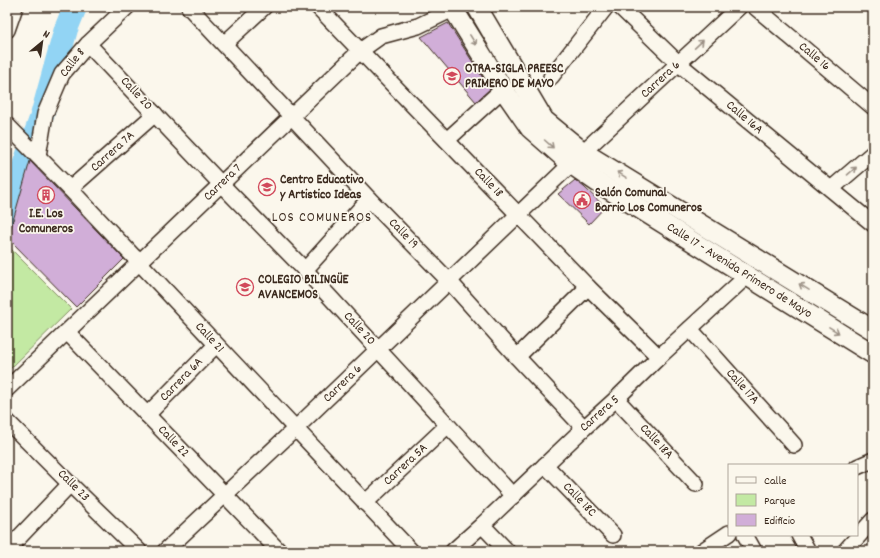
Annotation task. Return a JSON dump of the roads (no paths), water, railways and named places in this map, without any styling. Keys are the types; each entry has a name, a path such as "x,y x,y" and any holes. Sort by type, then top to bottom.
{"main road":[{"name":"Calle 17 - Avenida Primero de Mayo","path":"477,7 544,120 597,182 873,354"},
{"name":"Calle 17 - Avenida Primero de Mayo","path":"454,8 503,89 530,128 577,158 873,330"}],"street":[{"path":"7,30 15,7"},
{"name":"Calle 8","path":"35,153 45,114 62,74 88,44 127,7"},
{"name":"Calle 19","path":"189,7 369,199 450,282 517,358 584,428"},
{"path":"224,44 264,7"},
{"path":"551,77 606,7"},
{"name":"Calle 16A","path":"620,7 678,63 873,224"},
{"name":"Carrera 6","path":"165,551 296,429 577,158 739,7"},
{"name":"Calle 16","path":"755,7 873,107"},
{"name":"Calle 18","path":"322,8 360,51 588,287 659,357"},
{"name":"Carrera 7","path":"7,389 360,51 381,36 418,26 454,8"},
{"name":"Calle 20","path":"88,44 305,270 513,496"},
{"path":"447,140 503,89"},
{"name":"Carrera 7A","path":"70,189 155,114"},
{"name":"Calle 21","path":"12,130 70,189 410,551"},
{"path":"831,189 873,153"},
{"path":"305,270 369,199"},
{"name":"Carrera 5","path":"452,551 482,525 659,357 747,276"},
{"path":"517,358 588,287"},
{"name":"Calle 17A","path":"690,330 794,445"},
{"name":"Calle 22","path":"67,332 279,551"},
{"name":"Carrera 6A","path":"147,415 216,345"},
{"name":"Calle 18A","path":"616,399 696,484"},
{"name":"Calle 23","path":"7,421 139,551"},
{"name":"Carrera 5A","path":"365,503 447,426"},
{"path":"858,467 873,460"},
{"name":"Calle 18C","path":"545,465 613,535"},
{"path":"8,549 70,484"},
{"path":"845,551 873,520"},
{"path":"482,525 507,551"},
{"path":"702,551 728,534"},
{"path":"746,536 754,551"},
{"path":"799,536 808,551"}],"waterway":[{"path":"7,212 42,116 66,29 75,7"}],"place":[{"name":"OTRA-SIGLA PREESC PRIMERO DE MAYO","path":"452,76"},
{"name":"Centro Educativo y Artistico Ideas","path":"267,187"},
{"name":"I.E. Los Comuneros","path":"46,195"},
{"name":"Salón Comunal Barrio Los Comuneros","path":"582,200"},
{"name":"COLEGIO BILINGÜE AVANCEMOS","path":"245,287"}],"district":[{"name":"LOS COMUNEROS","path":"322,218"}]}
